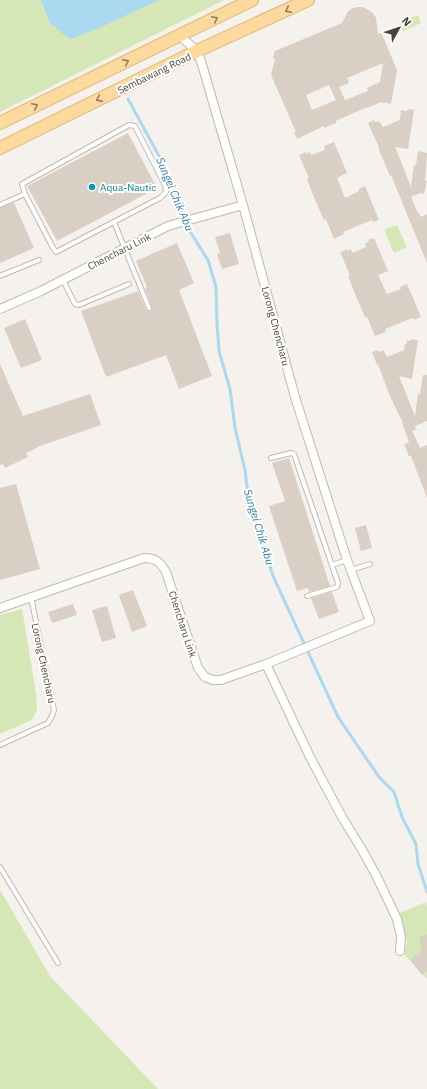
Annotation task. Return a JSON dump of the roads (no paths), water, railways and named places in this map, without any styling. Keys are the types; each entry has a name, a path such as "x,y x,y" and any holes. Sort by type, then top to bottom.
{"main road":[{"path":"0,123 252,0"},
{"name":"Sembawang Road","path":"0,148 197,51 308,0"}],"street":[{"path":"180,36 197,51"},
{"name":"Lorong Chencharu","path":"197,51 243,205 295,397 350,570 370,620"},
{"name":"Chencharu Link","path":"0,309 41,291 174,224 243,205"},
{"name":"Chencharu Link","path":"0,608 144,558 157,560 166,572 198,668 201,674 213,680 221,680 266,664 370,620"},
{"path":"266,664 310,757 342,817 376,875 397,919 401,937 400,951"}],"lane":[{"path":"132,125 137,130 165,185 166,192 160,198 56,252 25,194 21,185 24,182 125,127 132,125"},
{"path":"0,205 25,194"},
{"path":"114,222 149,308"},
{"path":"0,276 40,260"},
{"path":"63,280 75,304 79,304 129,284"},
{"path":"272,458 291,453 294,454 338,585 337,587 307,596"},
{"path":"332,565 347,560"},
{"path":"350,570 370,564"},
{"name":"Lorong Chencharu","path":"0,745 48,723 54,710 31,597"},
{"path":"0,867 58,963"}],"water":[{"path":"41,0 159,0 99,28 70,39 50,23"}],"waterway":[{"name":"Sungei Chik Abu","path":"128,99 165,167 189,230 208,260 216,287 219,351 230,389 235,428 245,470 249,503 273,576 338,717 379,777 394,792 402,817 416,844 418,864 427,892"}],"place":[{"name":"Aqua-Nautic","path":"92,187"}]}
